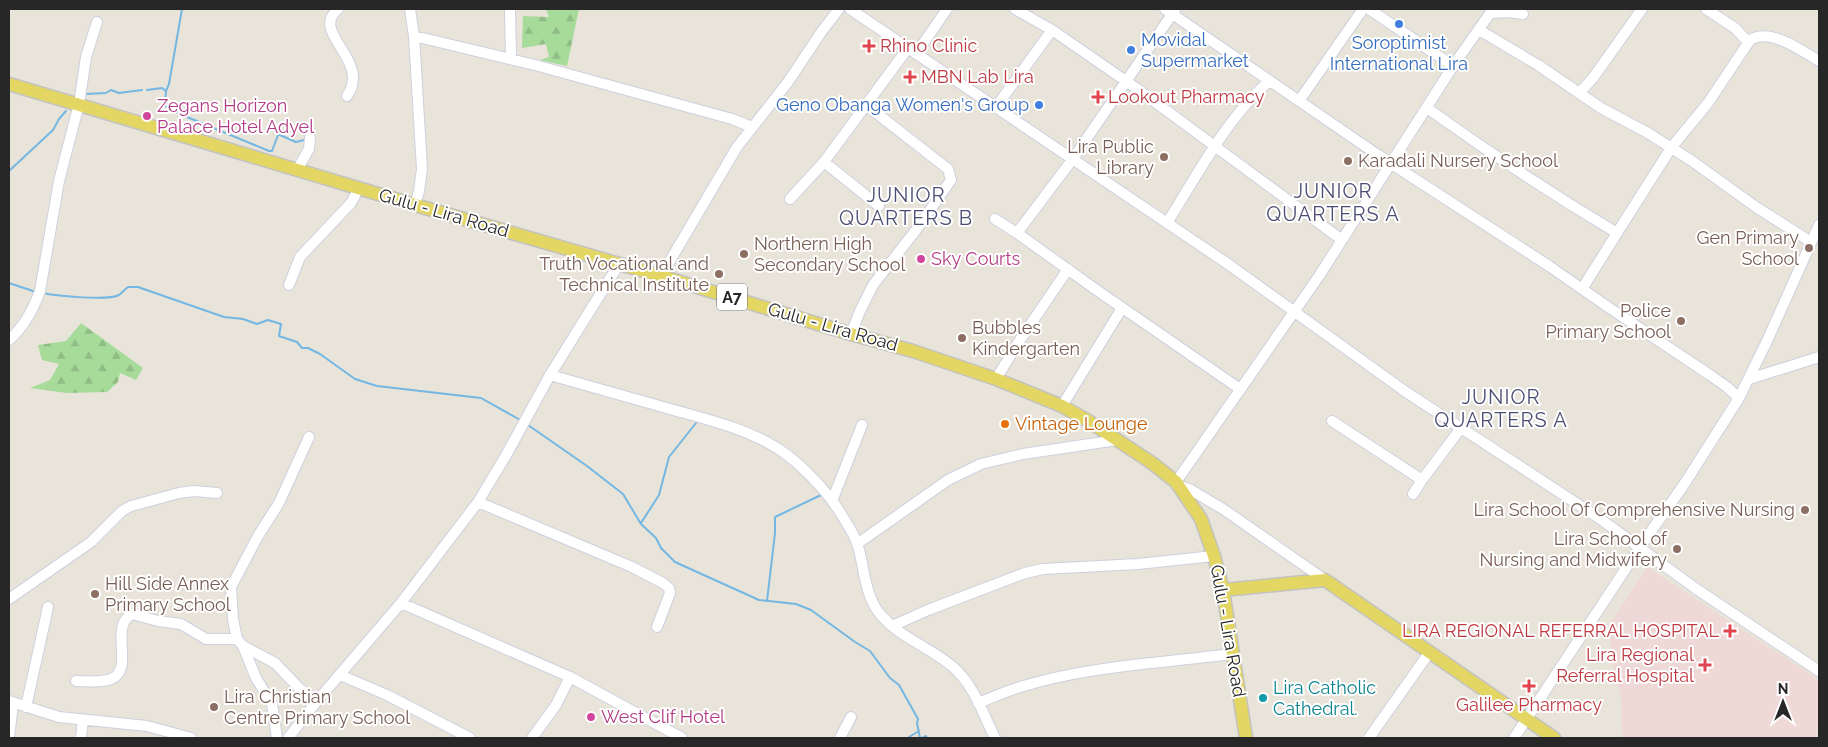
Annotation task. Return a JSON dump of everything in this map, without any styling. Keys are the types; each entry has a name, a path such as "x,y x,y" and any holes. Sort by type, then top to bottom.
{"main road":[{"name":"Gulu - Lira Road","path":"9,84 415,206 914,351 996,379 1062,406 1152,463 1177,484 1201,520 1214,556 1223,590 1246,738"},
{"path":"1223,590 1325,580 1554,738"}],"street":[{"path":"338,9 334,12 329,23 331,31 349,60 351,67 353,81 348,96"},
{"path":"410,9 414,36 422,169 415,206"},
{"path":"510,9 511,59"},
{"path":"850,9 1167,223 1406,392 1598,518 1695,588 1819,671"},
{"path":"790,198 824,162 866,105 947,9"},
{"path":"1014,9 1052,30 1126,81 1342,240"},
{"path":"1299,102 1363,9"},
{"path":"1369,9 1452,66"},
{"path":"1580,92 1593,78 1642,9"},
{"path":"1706,9 1732,26 1748,42"},
{"path":"661,276 721,173 752,127 788,82 835,10"},
{"path":"1017,233 1072,160 1126,81 1171,10 1299,102 1710,375 1739,398"},
{"path":"1325,580 1210,501 1177,484 1392,164 1452,66 1492,11 1523,14"},
{"path":"9,340 25,323 35,306 40,291 59,181 79,104 86,57 97,22"},
{"path":"996,107 1052,30"},
{"path":"1479,30 1538,65 1601,108 1648,133 1692,161 1762,212 1816,234 1739,398 1685,483 1640,547 1514,738"},
{"path":"414,36 511,59 732,119 752,127"},
{"path":"1582,290 1670,148 1708,103 1748,42 1753,38 1778,38 1790,43 1819,61"},
{"path":"1167,223 1242,108 1269,81"},
{"path":"851,334 860,311 874,285 951,180 948,169 866,105"},
{"path":"1427,108 1579,210 1617,232"},
{"path":"297,170 311,141"},
{"path":"824,162 879,206"},
{"path":"289,285 300,257 351,203 359,188"},
{"path":"995,219 1240,389"},
{"path":"288,738 317,701 401,603 478,502 550,375 619,264"},
{"path":"996,379 1068,269"},
{"path":"1062,406 1122,308"},
{"path":"1749,379 1819,357"},
{"path":"550,375 724,425 778,448 797,464 832,500 857,544 873,603 878,612 911,641 953,667 964,679 995,738"},
{"path":"1332,421 1422,480"},
{"path":"832,500 862,425"},
{"path":"1413,494 1461,428"},
{"path":"278,738 272,704 256,678 240,643 233,619 232,587 258,536 279,503 309,437"},
{"path":"857,544 948,480 981,464 1023,454 1117,440"},
{"path":"9,599 91,542 122,511 131,506 179,493 194,491 217,493"},
{"path":"478,502 663,583 670,593 657,627"},
{"path":"892,626 928,610 1025,573 1043,569 1138,564 1214,556"},
{"path":"401,603 570,677 682,738"},
{"path":"26,707 48,607"},
{"path":"76,681 106,680 120,673 123,622 132,614 158,621 186,625 206,639 240,643 275,663 299,688 317,701"},
{"path":"1369,738 1429,653"},
{"path":"978,703 1016,688 1042,681 1124,666 1232,654"},
{"path":"340,675 387,695 470,738"},
{"path":"532,738 556,705 570,677"},
{"path":"9,738 11,702 59,718 147,726 191,738"},
{"path":"840,738 851,717"},
{"path":"81,738 83,720"}],"shaded area":[{"name":"Lira Regional Referral Hospital","path":"1647,567 1819,680 1819,730 1814,738 1622,738 1621,695 1615,679 1608,626"}],"green space":[{"path":"546,9 579,9 567,66 540,60 549,57 546,44 522,48 523,16 549,17"},
{"path":"81,323 143,368 136,380 120,373 118,382 107,392 67,393 30,388 50,380 59,364 42,360 38,345 66,341"}],"waterway":[{"path":"166,91 169,84 182,9"},
{"path":"147,90 162,88 166,91 165,106 181,115"},
{"path":"85,94 106,93 111,90 119,93 142,90"},
{"path":"9,171 53,130 66,111"},
{"path":"187,117 269,151 272,151 278,135 296,142 304,140 309,127"},
{"path":"9,283 36,292"},
{"path":"43,293 70,297 104,298 119,295 128,287 138,287 224,317 243,319 257,324 268,320 281,324 279,336 297,342 302,348 308,348 320,354 355,379 377,386 481,398 522,421"},
{"path":"641,523 659,495 669,457 696,423"},
{"path":"528,425 623,494 641,524 656,538 661,548 675,562 759,600 796,604 811,610 870,651 890,678 899,685 918,719 920,738"},
{"path":"767,601 775,533 775,517 821,495"},
{"path":"909,737 919,731"},
{"path":"922,738 926,736 927,738"}],"place":[{"name":"Soroptimist International Lira","path":"1399,24"},
{"name":"Rhino Clinic","path":"869,46"},
{"name":"Movidal Supermarket","path":"1131,50"},
{"name":"MBN Lab Lira","path":"910,77"},
{"name":"Lookout Pharmacy","path":"1098,97"},
{"name":"Geno Obanga Women's Group","path":"1039,105"},
{"name":"Zegans Horizon Palace Hotel Adyel","path":"147,116"},
{"name":"Lira Public Library","path":"1164,157"},
{"name":"Karadali Nursery School","path":"1348,161"},
{"name":"Gen Primary School","path":"1809,248"},
{"name":"Northern High Secondary School","path":"744,254"},
{"name":"Sky Courts","path":"921,259"},
{"name":"Truth Vocational and Technical Institute","path":"719,274"},
{"name":"Police Primary School","path":"1681,321"},
{"name":"Bubbles Kindergarten","path":"962,338"},
{"name":"Vintage Lounge","path":"1005,424"},
{"name":"Lira School Of Comprehensive Nursing","path":"1805,510"},
{"name":"Lira School of Nursing and Midwifery","path":"1677,549"},
{"name":"Hill Side Annex Primary School","path":"95,594"},
{"name":"LIRA REGIONAL REFERRAL HOSPITAL","path":"1730,631"},
{"name":"Lira Regional Referral Hospital","path":"1705,665"},
{"name":"Galilee Pharmacy","path":"1529,686"},
{"name":"Lira Catholic Cathedral.","path":"1263,698"},
{"name":"Lira Christian Centre Primary School","path":"214,707"},
{"name":"West Clif Hotel","path":"591,717"}],"district":[{"name":"JUNIOR QUARTERS A","path":"1333,202"},
{"name":"JUNIOR QUARTERS B","path":"906,206"},
{"name":"JUNIOR QUARTERS A","path":"1501,408"}]}
